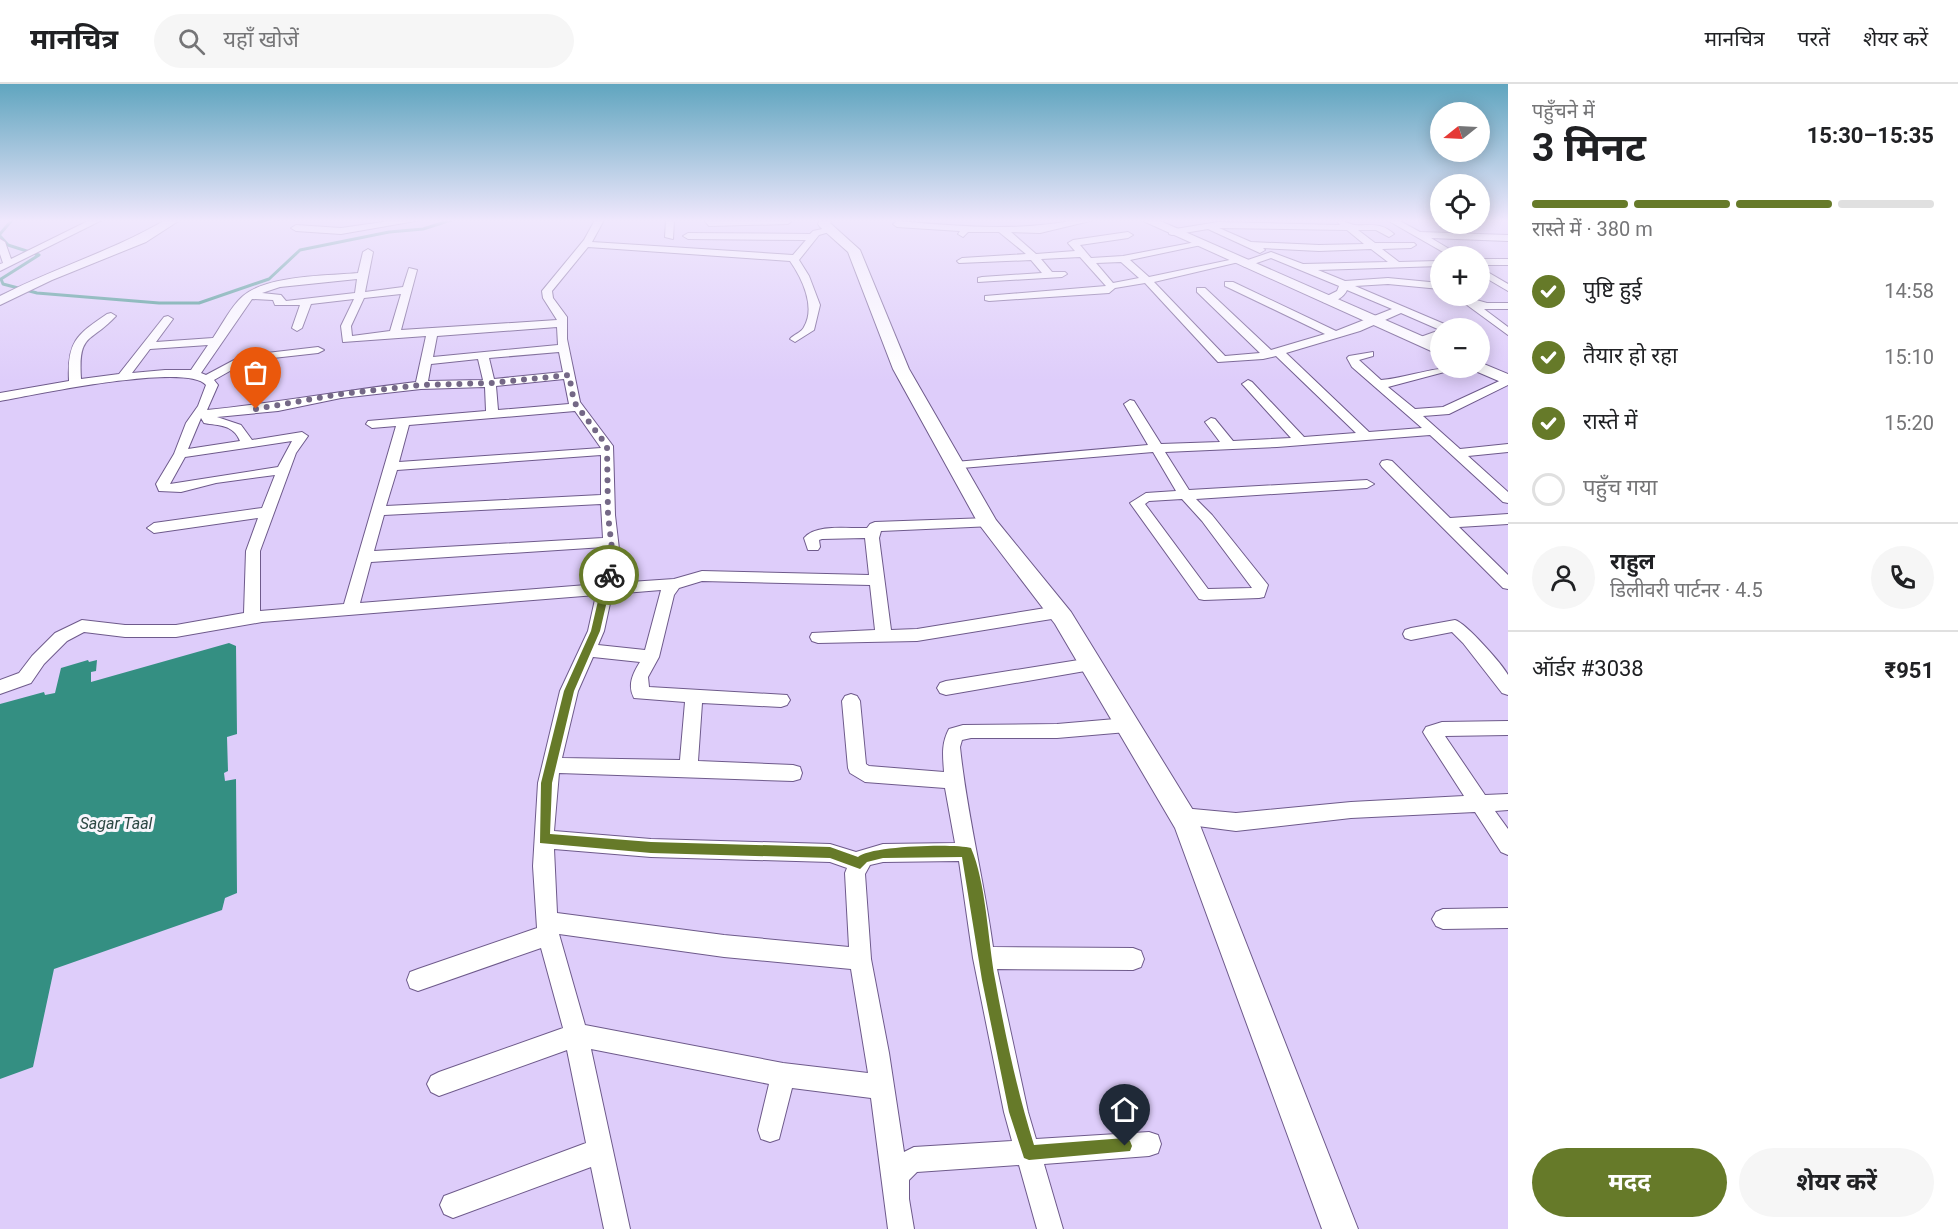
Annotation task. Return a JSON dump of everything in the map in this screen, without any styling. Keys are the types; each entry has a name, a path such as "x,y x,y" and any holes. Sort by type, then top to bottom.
{"street":[{"path":"4,299 59,273"},
{"path":"36,283 61,273"},
{"path":"395,334 411,273"},
{"path":"561,273 547,291 548,298 562,317 564,348 574,402 607,446 611,542 607,589 596,631 569,691 547,783 543,866 548,928 576,1035 617,1229"},
{"path":"795,339 810,330 816,304 807,289 805,273"},
{"path":"863,273 902,369 988,523 1058,612 1182,816 1340,1229"},
{"path":"1099,273 1111,286"},
{"path":"1139,273 1222,360 1273,353 1335,335 1401,309"},
{"path":"989,298 1109,290 1111,286 1181,273"},
{"path":"1267,273 1430,345"},
{"path":"1317,273 1430,322"},
{"path":"982,280 1062,274"},
{"path":"200,376 216,341 248,296 278,284 362,276 360,295 346,326 347,340 395,334 562,322"},
{"path":"1490,276 1505,284"},
{"path":"1344,285 1388,281 1430,285"},
{"path":"1229,284 1335,335"},
{"path":"1327,300 1341,293 1344,285"},
{"path":"248,296 277,297 281,304 407,290"},
{"path":"1202,290 1366,436"},
{"path":"297,328 307,301"},
{"path":"1473,306 1508,332"},
{"path":"1485,306 1496,308 1508,306"},
{"path":"75,383 73,355 76,345 81,337 111,316"},
{"path":"122,378 168,318"},
{"path":"421,385 432,333"},
{"path":"1419,340 1430,336"},
{"path":"147,346 216,341"},
{"path":"426,361 564,348"},
{"path":"0,397 75,383 165,373 200,376 254,357 318,350"},
{"path":"1369,354 1353,358 1356,365 1504,492"},
{"path":"483,355 485,370 491,383 492,414"},
{"path":"1490,372 1508,380"},
{"path":"1378,384 1398,382 1430,373"},
{"path":"196,417 278,407 341,394 421,385 491,383 569,375"},
{"path":"200,376 212,385 204,406 196,417 180,454 163,484 164,488 181,488 283,470"},
{"path":"1412,414 1445,411 1508,380"},
{"path":"1248,384 1301,441"},
{"path":"1130,404 1185,495 1207,518 1260,585 1260,593 1204,595 1137,503 1146,497 1185,495 1367,484"},
{"path":"372,424 579,407"},
{"path":"196,417 236,425 244,434 247,443"},
{"path":"350,609 404,421"},
{"path":"1210,422 1229,445"},
{"path":"955,466 1157,448 1301,441 1433,431"},
{"path":"180,454 302,436 290,453 253,551 252,617"},
{"path":"1457,453 1508,448"},
{"path":"392,466 607,451"},
{"path":"1387,464 1508,584"},
{"path":"380,511 608,499"},
{"path":"154,528 268,512"},
{"path":"1448,523 1508,519"},
{"path":"884,635 874,527 988,523"},
{"path":"813,547 811,538 820,534 873,533"},
{"path":"365,557 611,542"},
{"path":"0,687 25,678 38,660 61,637 82,626 125,631 176,631 252,617 674,584 702,576 878,580"},
{"path":"674,584 667,594 651,657 640,677 640,693 781,700"},
{"path":"818,637 917,634 1058,612"},
{"path":"1411,634 1455,626 1469,639 1508,688"},
{"path":"587,650 651,657"},
{"path":"946,688 1091,664"},
{"path":"688,768 694,696"},
{"path":"851,701 857,768 865,774 954,781"},
{"path":"1050,1229 1016,1112 984,958 975,892 954,781 951,747 955,735 972,730 1083,731 1127,725"},
{"path":"1508,728 1442,729 1432,732 1508,846"},
{"path":"551,765 794,773"},
{"path":"1182,816 1236,822 1351,810 1508,802"},
{"path":"544,839 651,848 830,853 860,863"},
{"path":"901,1229 860,959 855,873 863,858 883,853 967,852"},
{"path":"1443,919 1508,918"},
{"path":"418,980 548,928 860,959"},
{"path":"984,958 1133,959"},
{"path":"440,1084 576,1035 783,1075 881,1087"},
{"path":"770,1130 783,1075"},
{"path":"894,1179 903,1166 914,1160 1149,1144"},
{"path":"453,1205 600,1150"}],"water":[{"name":"Sagar Taal","path":"229,643 236,646 237,734 227,737 228,771 224,773 225,781 236,779 237,893 225,898 222,910 54,969 33,1067 0,1079 0,704 44,692 45,695 55,693 61,668 88,660 89,662 97,660 96,671 91,672 91,682"}],"waterway":[{"path":"10,273 1,279 3,284 37,293 159,303 199,303 269,279 275,273"}],"way so far":[{"path":"256,409 278,407 341,394 421,385 491,383 569,375 574,402 607,446 608,515 612,549 609,575"}],"route":[{"path":"609,575 596,631 569,691 547,783 544,839 651,848 830,853 860,863 863,858 883,853 967,852 984,958 1016,1112 1029,1152 1125,1146"}]}
